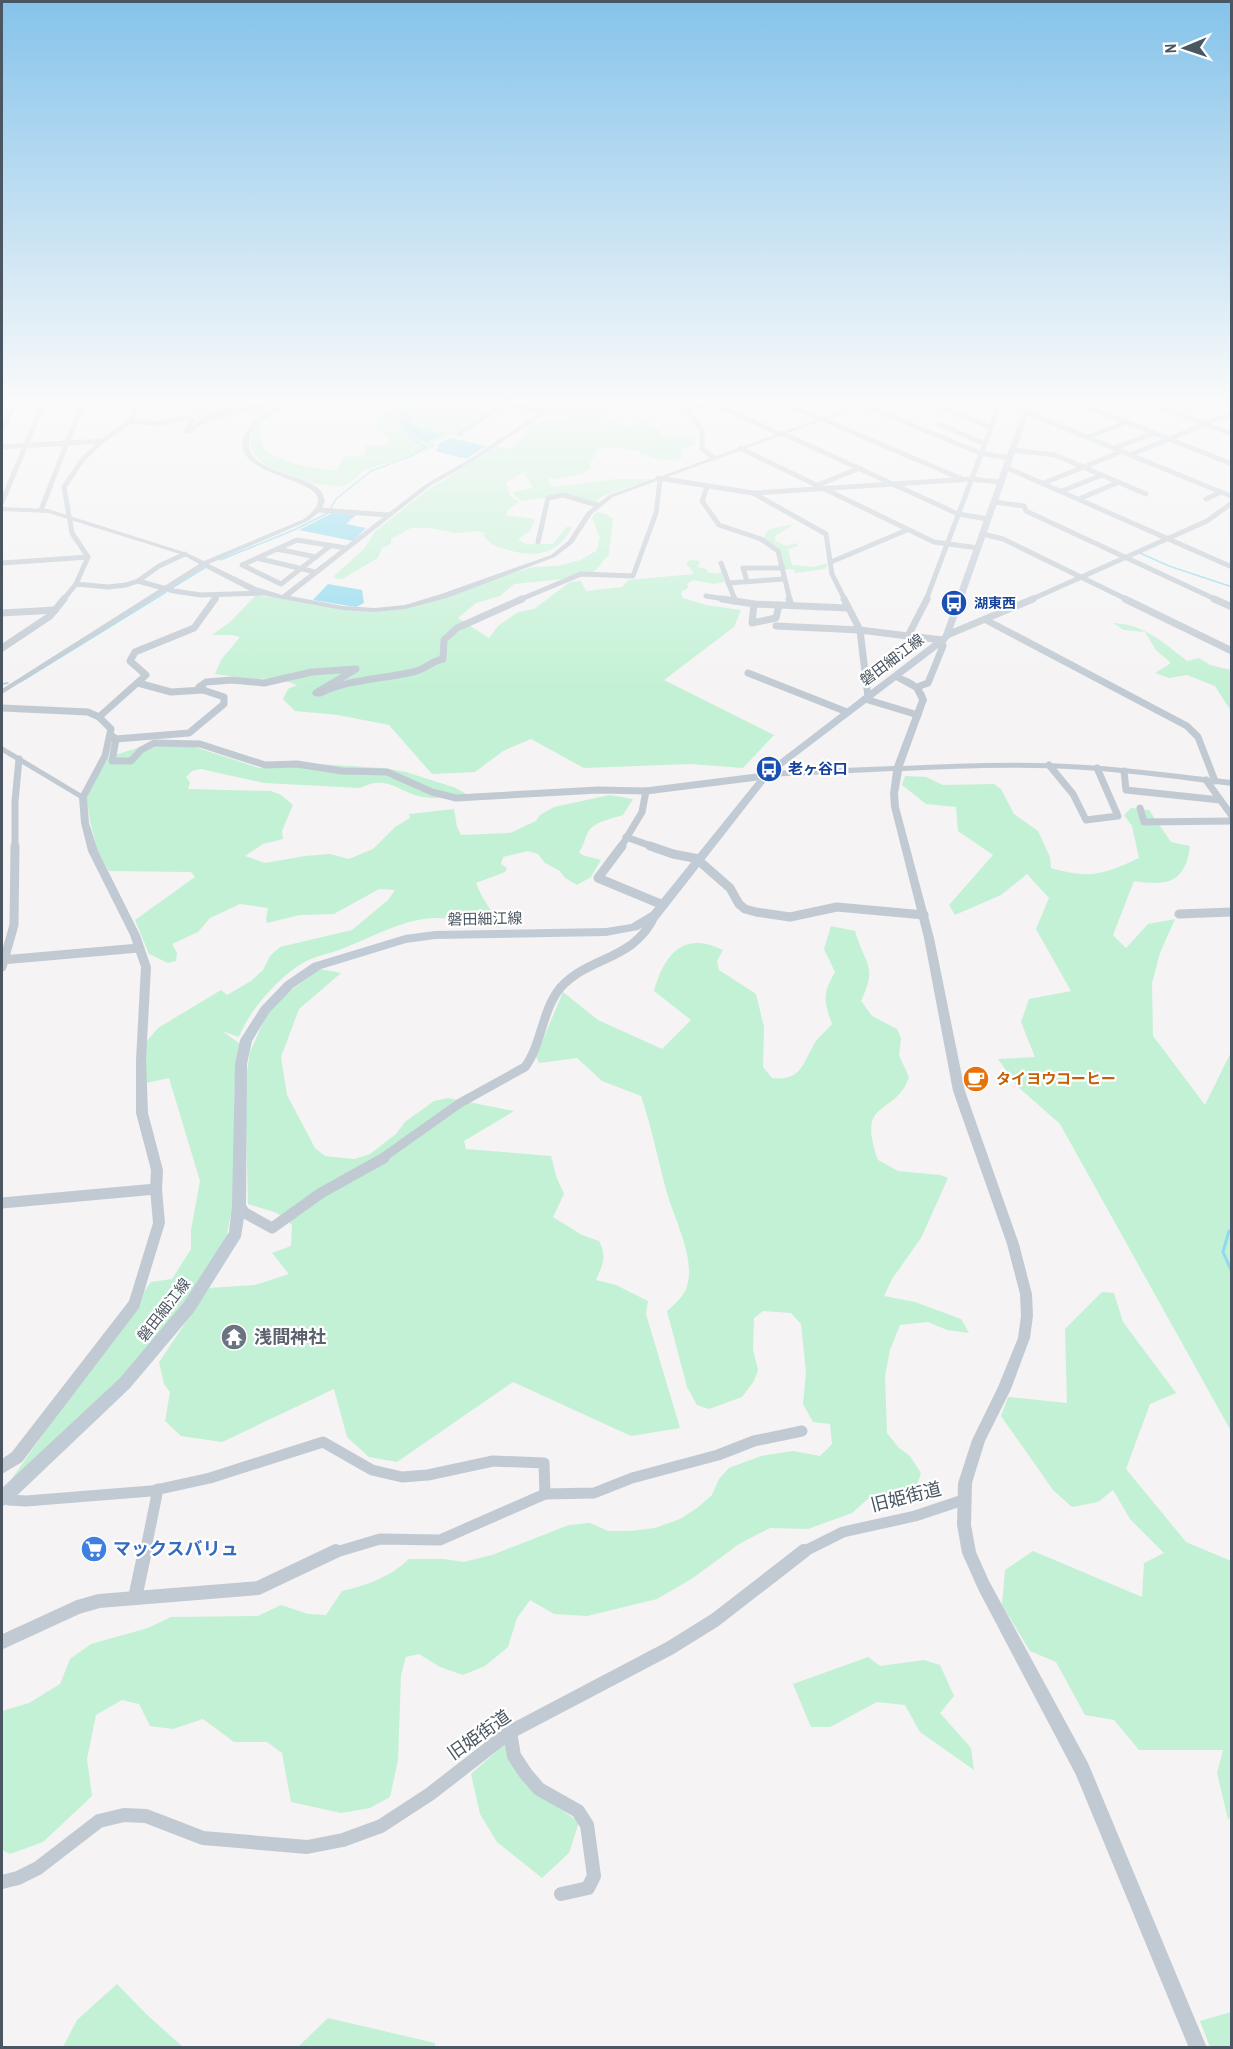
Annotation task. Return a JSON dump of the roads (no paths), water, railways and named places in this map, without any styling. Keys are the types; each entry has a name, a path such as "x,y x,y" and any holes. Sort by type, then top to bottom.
{"main road":[{"name":"磐田細江線","path":"3,1496 125,1383 189,1307 236,1233 239,1205 241,1064 246,1040 265,1010 289,985 317,966 405,939 435,935 606,932 634,927 655,915 766,775 944,640 994,502"}],"street":[{"path":"41,510 45,500"},
{"path":"66,500 72,533 88,557"},
{"path":"319,510 321,500"},
{"path":"284,597 409,500"},
{"path":"538,542 548,500"},
{"path":"580,500 597,504"},
{"path":"2,509 41,510 68,516 185,554 264,593 343,608 375,610 405,607 444,596 560,553 571,542 589,513 605,500"},
{"path":"114,737 189,733 224,704 224,697 200,689 199,687 206,682 237,680 257,684 312,672 356,669 316,693 320,693 388,675 417,672 428,667 432,661 443,659 444,640 458,628 559,582 586,574 633,576 656,513 658,500"},
{"path":"702,500 719,525 761,539 778,551 790,605"},
{"path":"765,500 826,534 832,574 860,630 866,698 918,715"},
{"path":"843,500 934,542 978,548"},
{"path":"926,500 958,514 988,519"},
{"path":"908,636 922,609 962,500"},
{"path":"1080,500 1232,567"},
{"path":"994,502 1024,507 1026,511 1232,607"},
{"path":"776,626 860,630 944,640 1207,521 1232,503"},
{"path":"2,692 205,563 297,524 319,510 389,515"},
{"path":"831,562 908,530"},
{"path":"983,534 1003,539 1232,651"},
{"path":"330,546 280,584 242,565 297,540 346,548"},
{"path":"277,549 316,557"},
{"path":"76,584 117,586 138,581 159,566 185,554"},
{"path":"2,563 88,557"},
{"path":"2,648 55,610 76,584 88,557"},
{"path":"257,558 315,572"},
{"path":"721,563 735,601"},
{"path":"747,581 743,568 783,568"},
{"path":"728,583 784,579"},
{"path":"138,581 174,591 217,596 264,593"},
{"path":"99,717 146,675 130,662 135,652 194,628 217,596"},
{"path":"706,596 754,604 848,608"},
{"path":"754,604 752,623 776,618 779,605"},
{"path":"2,621 3,613 55,610"},
{"path":"986,620 1187,726 1198,737 1210,781 1232,816"},
{"path":"917,687 928,683 944,640"},
{"path":"748,673 847,712"},
{"path":"897,677 917,687 922,693 923,700 894,780 894,801 924,915 959,1091 1023,1275 1028,1316 1024,1338 964,1483 964,1525 969,1553 984,1586 1082,1769 1198,2048"},
{"path":"138,683 171,692 204,690"},
{"path":"2,708 76,710 99,717 111,729 114,737 112,761 117,762 131,761 141,750 154,743 200,744 273,767 297,764 342,771 387,772 432,792 456,798 590,790 646,791 766,775 898,767 1049,765 1232,783"},
{"path":"2,1467 25,1447 135,1304 159,1222 157,1170 142,1113 141,1060 147,967 93,850 85,823 83,797 114,737"},
{"path":"2,749 83,797"},
{"path":"19,759 15,802 15,915 2,962 139,948"},
{"path":"1049,765 1073,794 1086,820 1118,816 1097,768"},
{"path":"1124,771 1126,790 1220,800"},
{"path":"646,791 645,803 638,821 598,878 663,905"},
{"path":"1140,808 1144,822 1152,824 1181,820 1232,821"},
{"path":"626,837 673,854 698,860 730,888 739,904 745,909 756,912 790,917 837,908 924,915"},
{"path":"1179,914 1232,912"},
{"path":"239,1205 245,1213 272,1228 321,1193 388,1155 460,1103 525,1067 531,1059 559,988 585,970 634,944 652,926 655,915"},
{"path":"2,1203 156,1189"},
{"path":"2,1642 78,1607 135,1598 258,1588 343,1548 380,1539 440,1540 545,1494 594,1493 632,1478 718,1455 754,1441 802,1431"},
{"path":"3,1496 9,1500 52,1500 158,1490 210,1478 323,1442 386,1475 406,1478 425,1477 493,1461 544,1463 545,1494"},
{"path":"135,1598 158,1490"},
{"name":"旧姫街道","path":"2,1883 38,1868 99,1821 124,1815 146,1816 203,1838 307,1847 343,1840 381,1826 430,1794 510,1732 692,1635 715,1620 800,1553 824,1540 859,1528 915,1516 963,1500"},
{"path":"510,1732 514,1756 526,1774 539,1789 578,1811 587,1825 594,1876 588,1888 561,1894"}],"water":[{"path":"332,513 356,515 346,524 366,528 353,541 299,530"},
{"path":"328,584 362,590 364,603 356,607 313,600"}],"waterway":[{"path":"220,560 294,530 328,513 336,500"},
{"path":"1140,553 1169,566 1232,587"},
{"path":"170,589 206,567"},
{"path":"20,682 166,592"},
{"path":"2,684 8,683"},
{"path":"1229,1231 1223,1252 1232,1272"}],"place":[{"name":"湖東西","path":"954,603"},
{"name":"老ヶ谷口","path":"769,769"},
{"name":"タイヨウコーヒー","path":"976,1079"},
{"name":"浅間神社","path":"234,1337"},
{"name":"マックスバリュ","path":"94,1549"}]}
